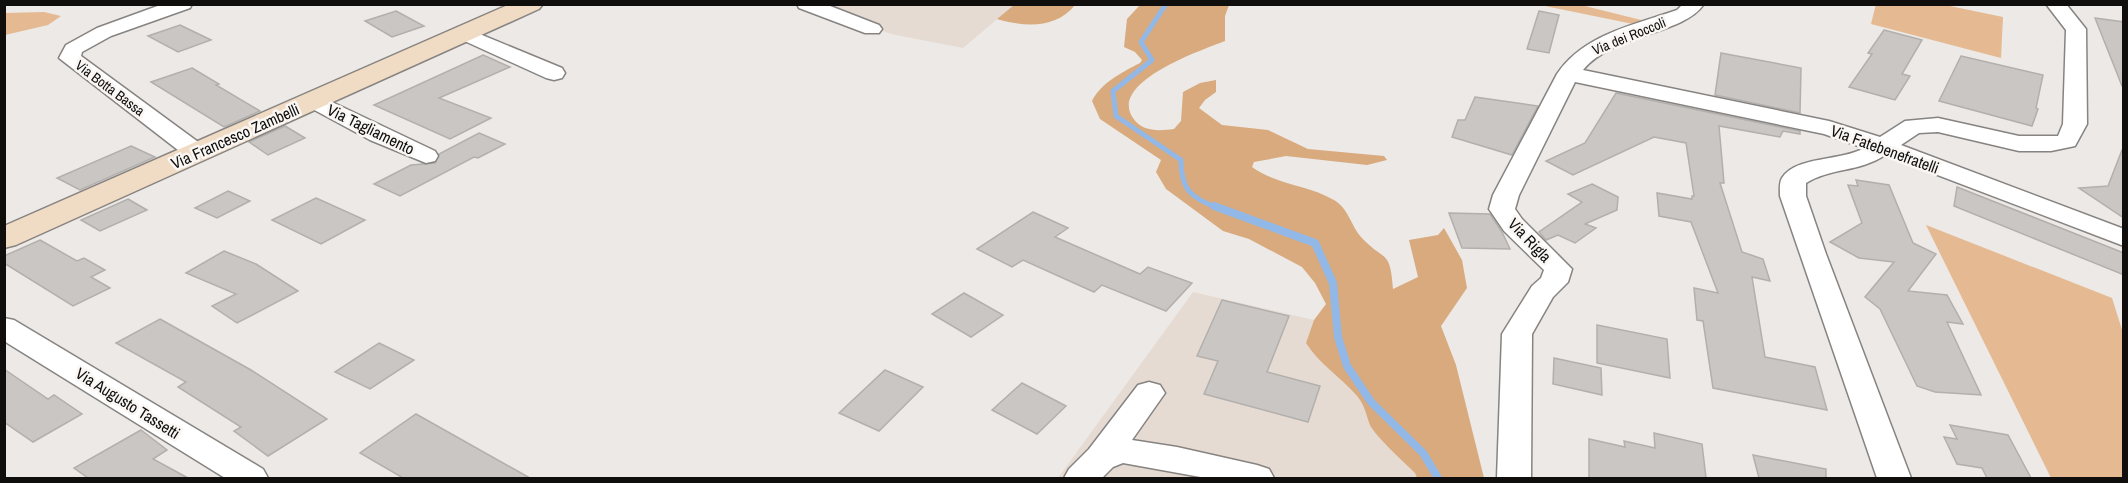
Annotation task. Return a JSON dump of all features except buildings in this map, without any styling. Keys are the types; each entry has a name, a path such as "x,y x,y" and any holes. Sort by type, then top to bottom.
{"main road":[{"name":"Via Francesco Zambelli","path":"4,238 531,4"}],"street":[{"name":"Via Botta Bassa","path":"183,4 104,32 73,49 70,58 196,152"},
{"path":"806,4 872,29"},
{"name":"Via dei Roccoli","path":"1568,74 1578,60 1598,46 1684,14 1695,4"},
{"path":"1894,478 1793,196 1793,180 1809,170 1863,159 1913,126 1922,124 1938,125 2032,145 2052,145 2067,141 2074,124 2076,29 2055,4"},
{"path":"465,34 554,73"},
{"name":"Via Fatebenefratelli","path":"1568,74 1829,128 2124,238"},
{"name":"Via Rigla","path":"1514,478 1517,334 1542,292 1554,282 1558,269 1513,225 1502,209 1506,195 1568,74"},
{"name":"Via Tagliamento","path":"315,101 378,135 426,156"},
{"name":"Via Augusto Tassetti","path":"4,327 251,478"},
{"path":"1091,468 1149,393"},
{"path":"1091,468 1122,451 1178,459 1257,478"}],"shaded area":[{"path":"831,4 1014,5 963,48 891,34 825,9"},
{"path":"1876,4 1945,5 2003,17 2001,58 1871,24"},
{"path":"1014,5 1075,5 1059,18 1039,24 1018,24 997,19"},
{"path":"1140,5 1229,5 1225,16 1225,41 1161,69 1145,80 1134,92 1129,105 1133,118 1141,126 1157,130 1174,129 1181,121 1183,92 1200,83 1216,80 1216,92 1199,108 1222,125 1268,130 1308,149 1384,156 1387,160 1367,165 1286,156 1254,162 1252,167 1272,178 1324,195 1339,204 1361,237 1388,261 1393,289 1418,277 1409,240 1438,235 1444,228 1462,260 1467,288 1441,326 1456,365 1484,478 1417,478 1415,473 1373,430 1360,399 1306,343 1314,320 1326,304 1315,283 1302,267 1249,239 1223,231 1166,189 1156,172 1161,160 1100,119 1092,101 1096,94 1113,79 1142,60 1135,52 1124,47 1127,19"},
{"path":"1540,5 1581,5 1649,22 1638,25"},
{"path":"44,12 61,16 48,25 5,35 5,13"},
{"path":"1926,225 2112,298 2123,333 2123,478 2051,478"},
{"path":"1193,292 1314,320 1306,343 1359,398 1368,413 1371,426 1415,473 1417,478 1058,478"}],"waterway":[{"path":"1166,4 1141,42 1152,60 1113,91 1116,116 1181,160 1183,179 1189,192 1218,208"},
{"path":"1214,206 1315,243 1333,283 1338,337 1347,366 1371,402 1423,453 1438,478"}]}
